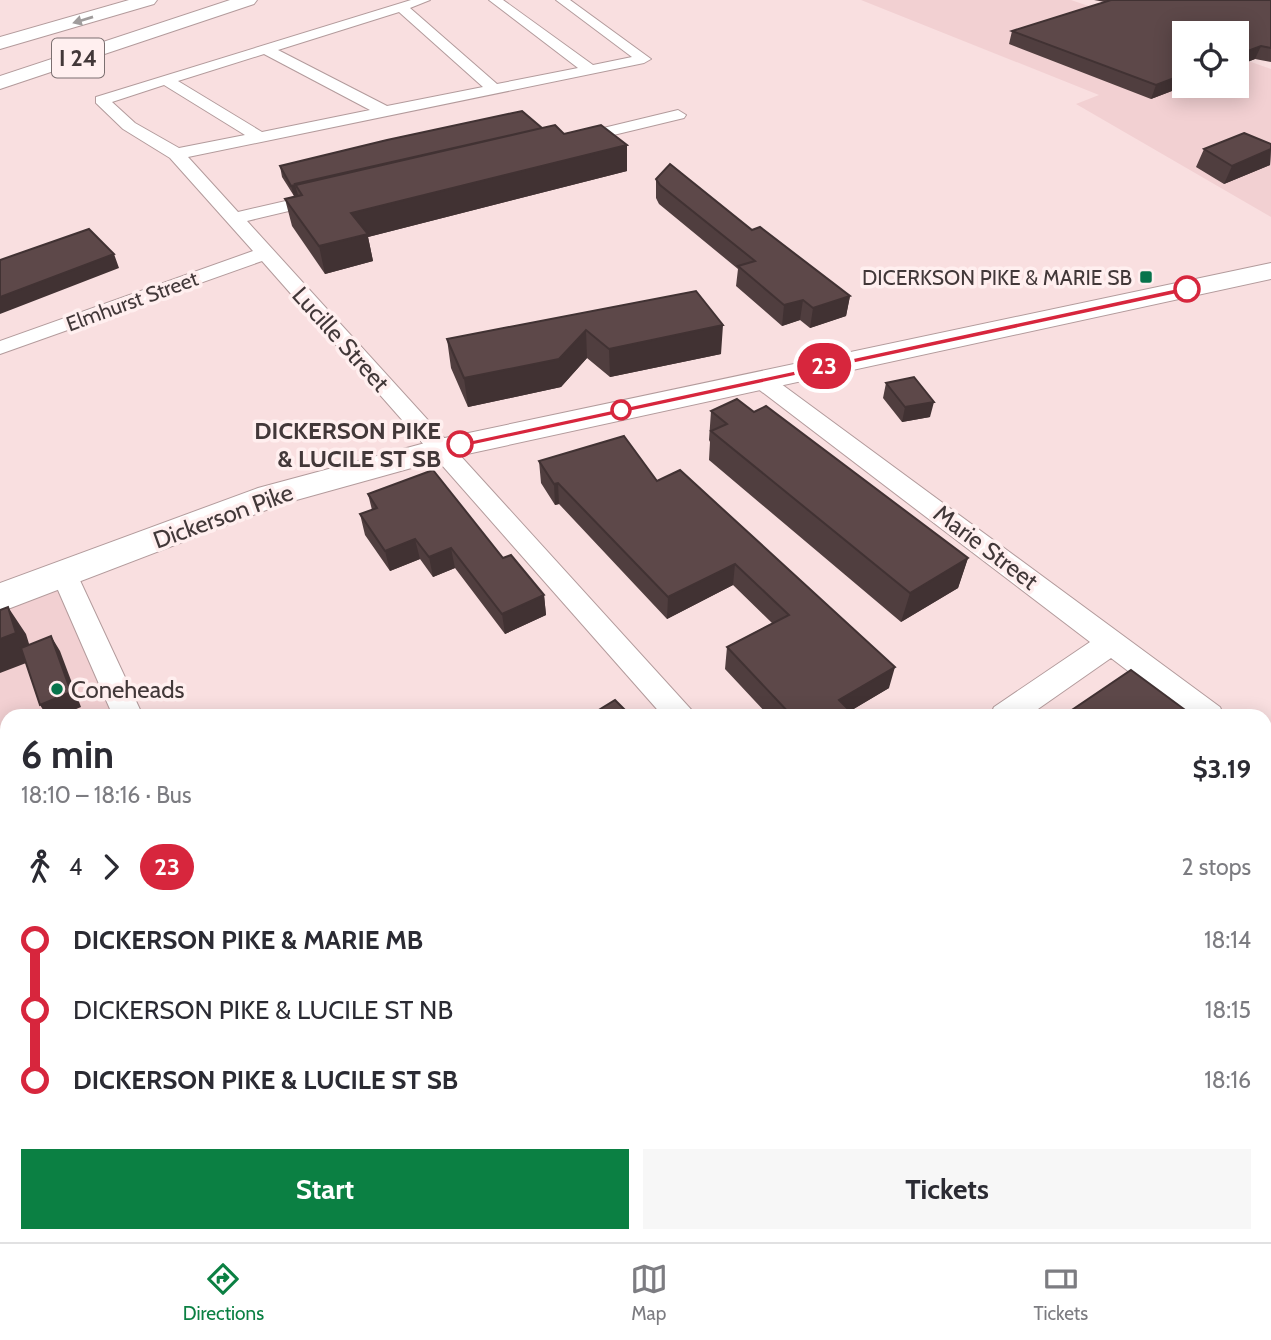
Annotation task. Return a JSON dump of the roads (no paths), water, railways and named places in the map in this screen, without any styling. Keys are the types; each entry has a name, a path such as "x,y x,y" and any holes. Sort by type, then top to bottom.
{"main road":[{"name":"I 24","path":"0,43 148,0"},
{"name":"I 24","path":"0,83 248,0"},
{"name":"Dickerson Pike","path":"0,598 270,496 440,449 1271,271"}],"street":[{"path":"167,81 424,0"},
{"path":"495,0 590,70"},
{"path":"176,155 644,59 562,0"},
{"path":"401,7 495,90"},
{"path":"267,50 386,112"},
{"path":"167,81 260,137"},
{"name":"Lucille Street","path":"167,81 101,100 129,126 176,155 676,709"},
{"path":"559,143 678,115"},
{"path":"232,219 346,192"},
{"name":"Elmhurst Street","path":"0,348 264,254"},
{"name":"Marie Street","path":"761,380 1200,709"},
{"path":"64,574 125,709"},
{"path":"1015,709 1112,642"}],"place":[{"name":"DICERKSON PIKE & MARIE SB","path":"1146,277"},
{"name":"DICKERSON PIKE & LUCILE ST SB","path":"460,444"},
{"name":"Coneheads","path":"57,689"}]}
